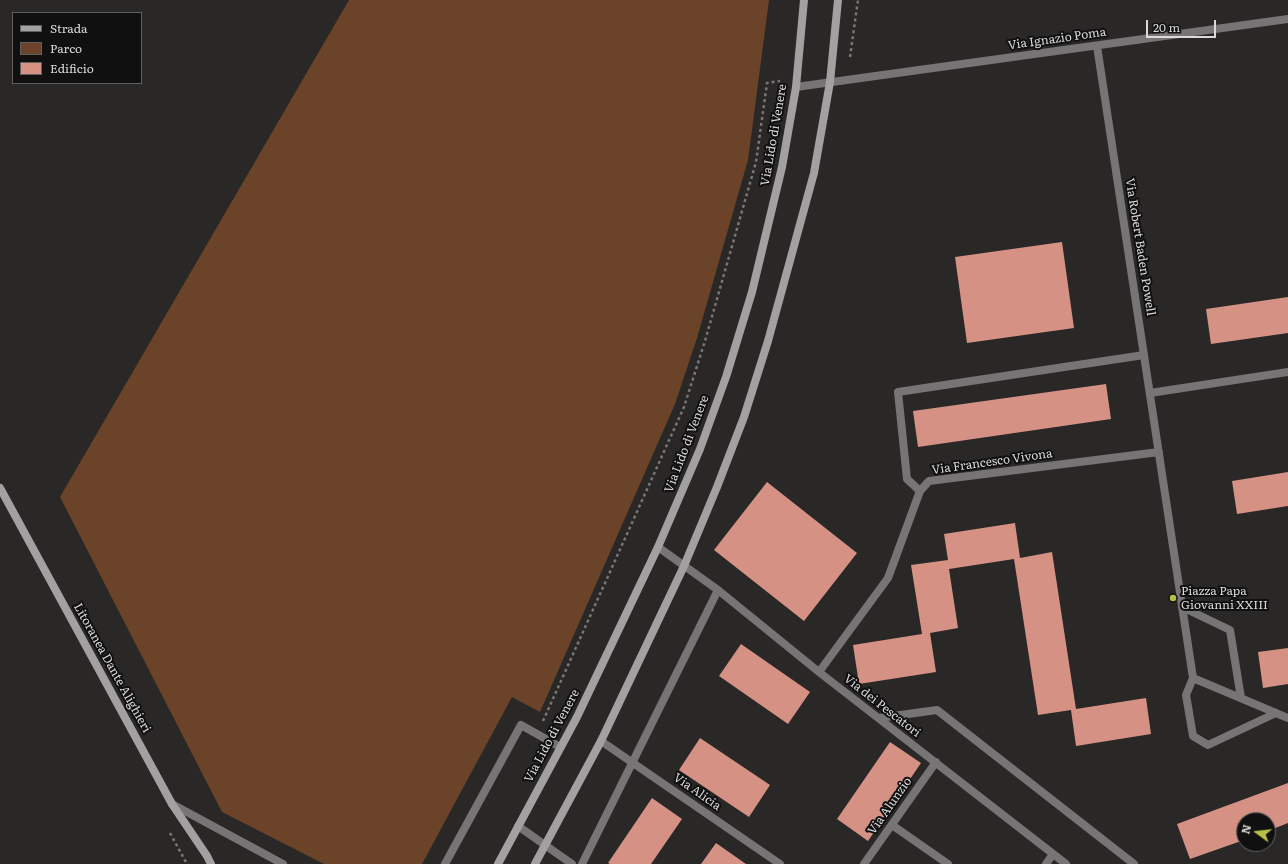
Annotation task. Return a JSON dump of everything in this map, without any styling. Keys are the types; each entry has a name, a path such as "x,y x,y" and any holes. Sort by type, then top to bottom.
{"street":[{"name":"Via Lido di Venere","path":"498,864 577,717 658,547 702,442 726,377 750,299 782,167 796,87 804,0"},
{"path":"535,864 601,741 684,566 744,417 768,341 814,173 830,82 838,0"},
{"name":"Via Ignazio Poma","path":"796,87 1288,19"},
{"name":"Via Robert Baden Powell","path":"1097,46 1192,678"},
{"path":"819,672 888,578 920,491 907,479 898,392 1144,355"},
{"path":"1150,393 1288,372"},
{"name":"Via Francesco Vivona","path":"920,491 929,481 1159,452"},
{"name":"Litoranea Dante Alighieri","path":"0,488 172,804 207,856"},
{"name":"Via dei Pescatori","path":"658,547 718,590 819,672 1066,864"},
{"path":"582,864 718,590"},
{"path":"1182,607 1230,630 1241,698"},
{"path":"1276,713 1208,745 1193,736 1186,695 1192,678 1241,698 1288,718"},
{"path":"879,718 937,710 1134,864"},
{"path":"445,864 521,725 560,747"},
{"name":"Via Alicia","path":"601,741 780,864"},
{"name":"Via Alunzio","path":"864,864 936,762"},
{"path":"172,804 283,864"},
{"path":"892,825 948,864"},
{"path":"518,826 572,864"},
{"path":"1046,864 1053,854"},
{"path":"207,856 211,864"},
{"path":"207,856 215,864"}],"path":[{"path":"850,58 858,0"}],"green space":[{"path":"349,0 769,0 748,160 697,338 675,404 540,712 512,697 422,864 324,864 222,812 60,497"}],"building":[{"path":"1062,242 1074,328 967,343 955,257"},
{"path":"1288,297 1288,333 1211,344 1206,309"},
{"path":"1106,384 1111,419 918,447 913,411"},
{"path":"1288,472 1288,506 1237,514 1232,481"},
{"path":"767,482 857,553 804,621 714,550"},
{"path":"1015,523 1020,558 1052,552 1076,709 1146,698 1151,734 1076,746 1071,710 1038,715 1014,559 949,569 958,628 930,633 936,672 859,684 853,645 922,634 911,565 948,560 944,534"},
{"path":"741,644 810,692 788,724 719,676"},
{"path":"1288,648 1288,684 1263,688 1258,652"},
{"path":"700,738 770,785 749,817 679,770"},
{"path":"890,742 921,763 868,841 837,819"},
{"path":"1288,783 1288,823 1276,828 1276,812 1236,812 1236,843 1190,859 1177,824"},
{"path":"652,798 682,819 651,864 608,863"},
{"path":"716,843 746,864 701,864"}],"place":[{"name":"Piazza Papa Giovanni XXIII","path":"1173,598"}]}
